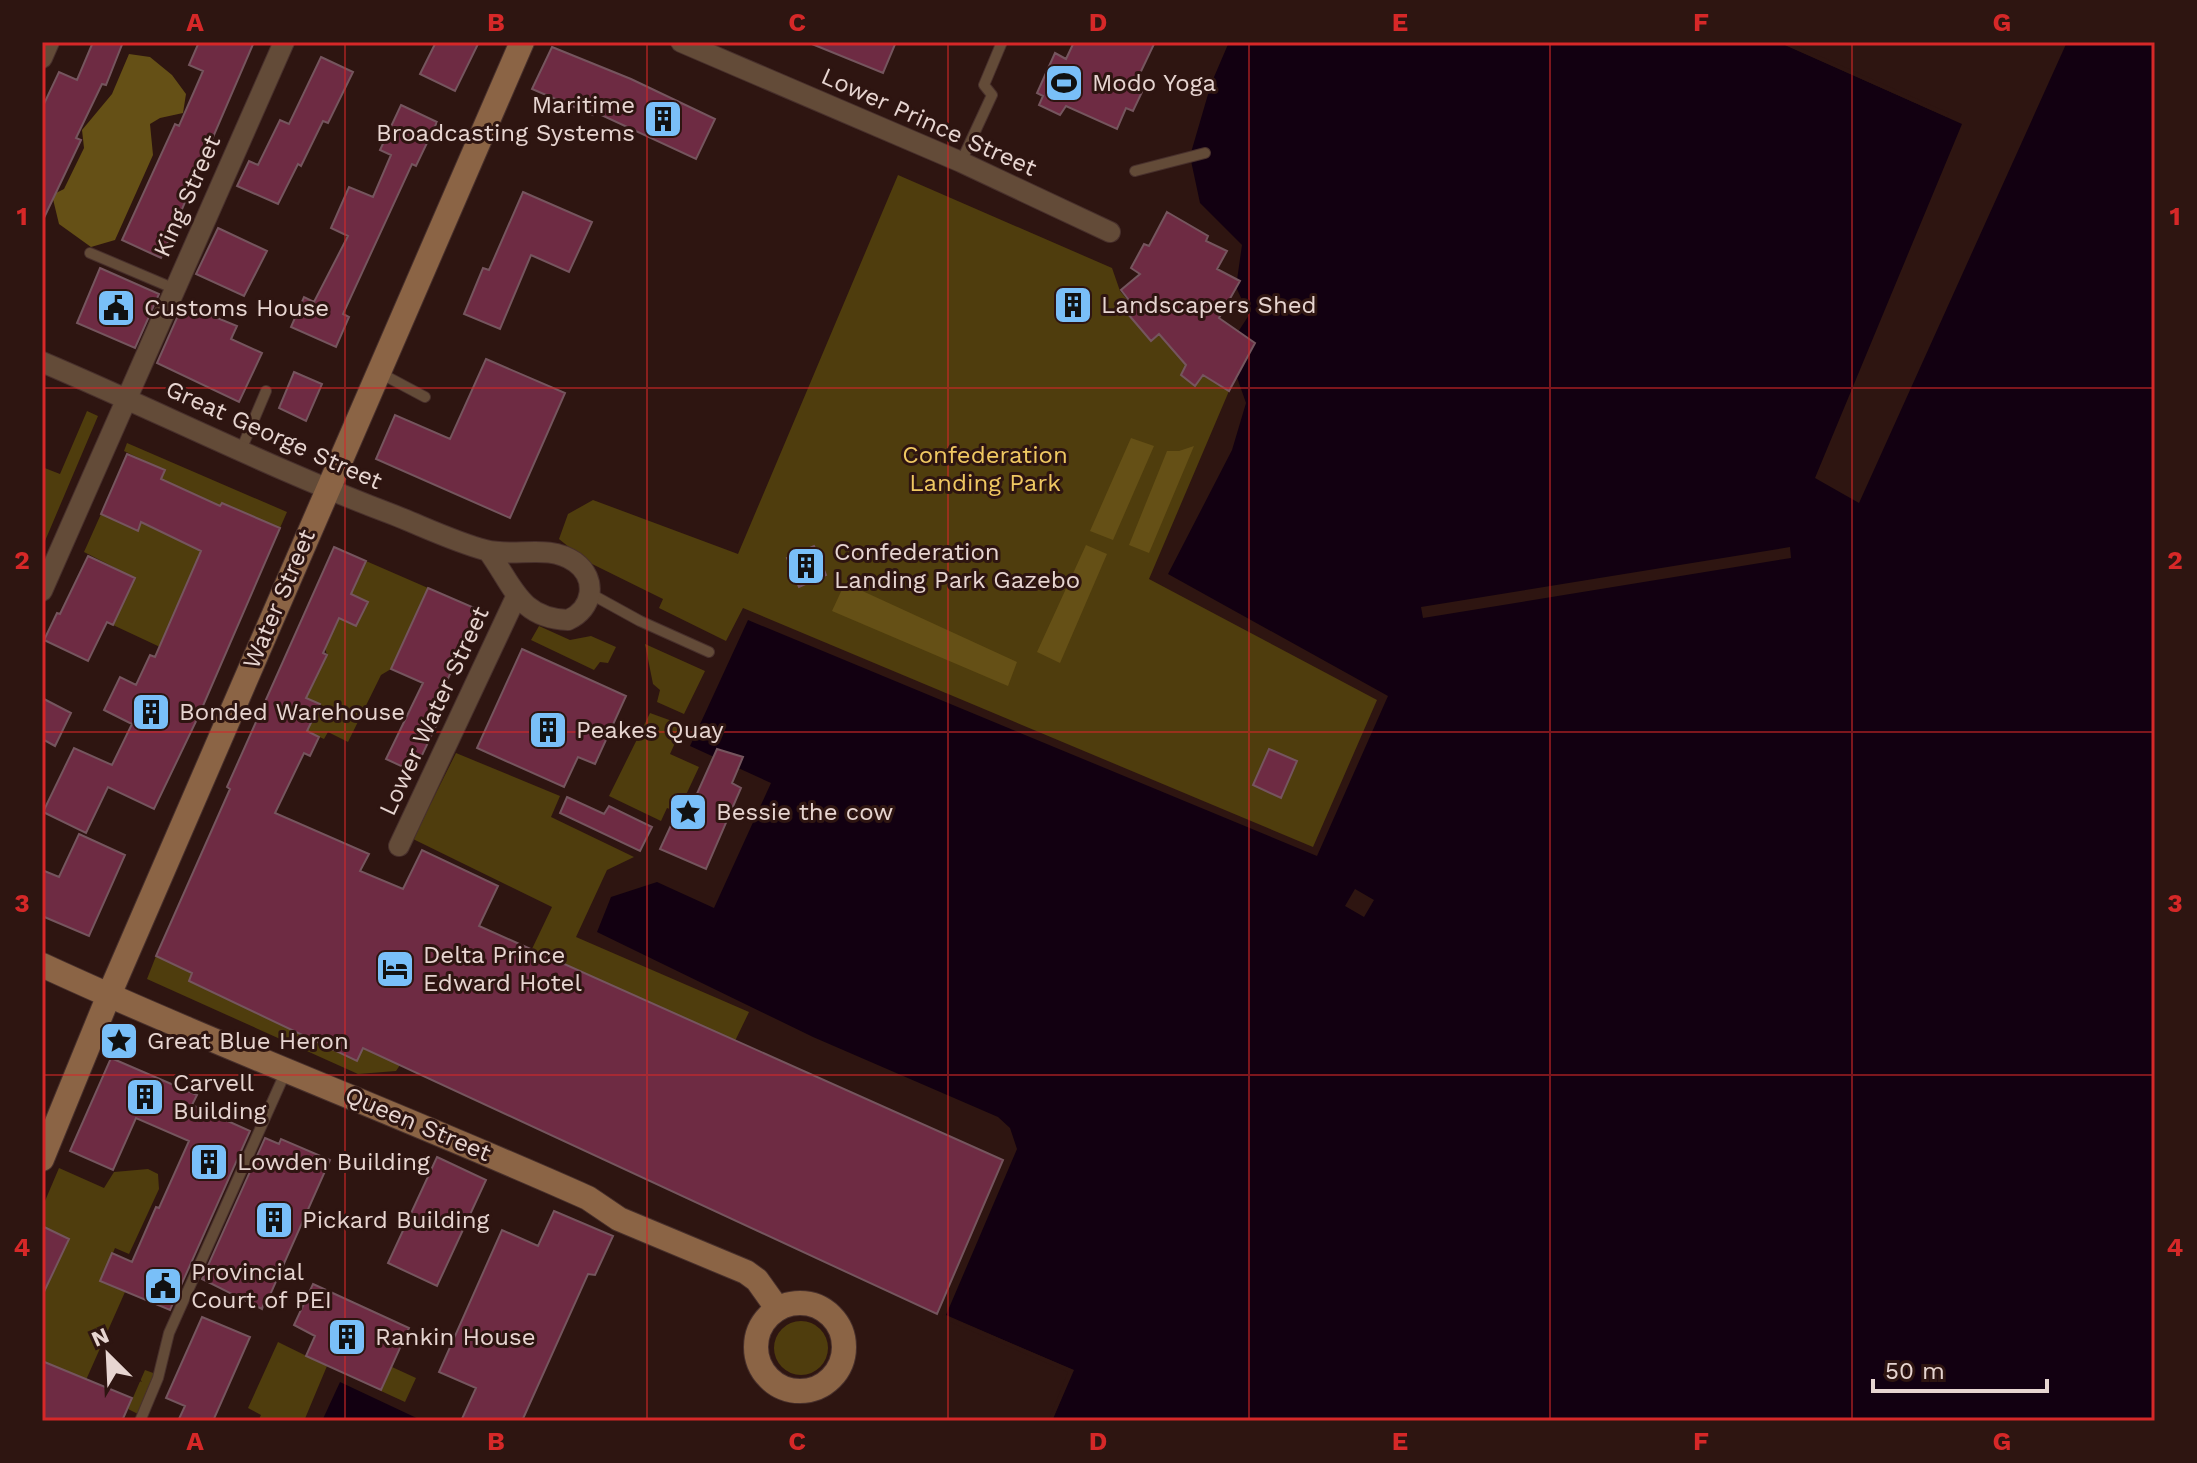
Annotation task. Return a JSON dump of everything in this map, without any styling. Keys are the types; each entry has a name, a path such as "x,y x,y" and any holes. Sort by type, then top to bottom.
{"street":[{"path":"42,58 49,42"},
{"name":"King Street","path":"42,591 284,42"},
{"name":"Water Street","path":"42,1159 109,995 522,42"},
{"name":"Lower Prince Street","path":"681,42 961,162 1110,232"},
{"name":"Great George Street","path":"42,362 327,490 488,551 532,550 565,557 583,571 591,594"},
{"path":"488,551 516,597 540,615 568,620 585,608 591,594"},
{"name":"Lower Water Street","path":"399,846 516,597"},
{"name":"Queen Street","path":"42,965 588,1198 619,1219 746,1272 757,1280 777,1308"}],"lane":[{"path":"961,162 992,95 984,85 1002,42"},
{"path":"1135,171 1205,153"},
{"path":"90,253 175,289"},
{"path":"378,372 425,397"},
{"path":"241,450 266,391"},
{"path":"591,594 640,621 709,652"},
{"path":"140,1421 158,1378 169,1333 286,1071"}],"green space":[{"name":"Confederation Landing Park","path":"898,175 1112,268 1120,291 1134,308 1128,314 1151,340 1159,334 1186,365 1229,391 1149,579 1377,700 1313,847 743,608 726,641 659,608 663,599 586,561 559,539 568,514 593,500 738,554"},
{"path":"87,411 98,416 42,548 42,467 60,474"},
{"path":"127,443 287,512 280,528 221,504 160,647 113,625 135,578 84,552 101,514 138,530 141,522 188,544 208,501 161,479 164,470 124,451"},
{"path":"366,561 428,588 391,669 381,675 348,742 328,732 324,739 306,731 320,704 306,698 327,655 325,648 339,618 356,626 367,602 351,594"},
{"path":"539,626 570,640 591,636 616,647 608,663 600,662 594,670 531,640"},
{"path":"645,644 705,671 684,714 657,702 660,690 653,684"},
{"path":"650,713 683,725 670,754 699,767 678,812 667,808 661,821 609,796"},
{"path":"456,753 560,796 551,817 634,857 607,870 576,937 749,1012 735,1041 531,951 552,907 413,839"},
{"path":"156,956 400,1065 396,1071 358,1074 147,979"},
{"path":"59,1168 104,1188 114,1172 148,1169 158,1174 159,1189 129,1254 115,1248 101,1281 125,1292 86,1380 42,1361 42,1208"},
{"path":"801,1321 820,1329 828,1348 820,1367 801,1375 782,1367 774,1348 782,1329"},
{"path":"278,1342 327,1366 304,1421 258,1421 261,1415 248,1408"},
{"path":"392,1367 416,1378 405,1402 381,1391"},
{"path":"145,1370 156,1374 138,1414 128,1409"}],"shaded area":[{"path":"1229,42 1779,42 1962,124 1815,478 1859,503 2067,42 2155,42 2155,1421 1052,1421 1073,1370 946,1315 1017,1149 1010,1128 998,1117 813,1037 597,932 611,897 657,882 714,908 771,783 690,746 748,620 1317,856 1388,696 1168,574 1232,450 1246,403 1227,349 1249,315 1236,287 1242,245 1200,203 1190,156 1211,84"},
{"path":"129,54 150,57 172,75 186,94 183,113 160,118 150,124 153,155 115,240 91,247 59,224 52,195 64,189 84,148 82,130 112,94"},
{"path":"1131,438 1154,446 1113,540 1090,531"},
{"path":"1194,446 1149,553 1129,545 1167,451"},
{"path":"1086,545 1107,554 1060,663 1037,652"},
{"path":"845,583 1017,662 1008,686 832,611"},
{"path":"340,1382 423,1421 322,1421"}],"pier":[{"path":"1778,42 1788,42 1949,113 1947,117"},
{"path":"1790,547 1791,558 1423,618 1421,607"},
{"path":"1355,889 1374,900 1364,917 1345,906"},
{"path":"942,1314 1074,1370 1052,1421 1048,1421 1068,1372 950,1322"}],"building":[{"path":"93,42 123,42 106,85 102,84 76,138 81,140 42,222 42,108 59,72 77,80"},
{"path":"199,42 254,42 161,258 122,240 203,71 189,65"},
{"path":"436,42 479,42 455,91 420,74"},
{"path":"807,42 896,42 883,73"},
{"path":"1074,42 1155,42 1133,88 1142,92 1133,111 1126,108 1117,129 1066,106 1060,115 1039,105 1043,96 1037,93 1055,53 1066,59"},
{"path":"552,47 631,79 715,119 696,159 595,112 593,115 532,89"},
{"path":"321,57 353,72 328,123 323,121 278,204 237,186 249,161 258,165 280,120 289,124"},
{"path":"401,105 437,122 416,166 412,164 343,314 349,317 336,347 291,327 304,297 314,302 348,236 331,228 349,187 373,197 391,155 380,150"},
{"path":"523,192 592,222 569,272 531,255 500,329 464,314 483,268 489,270"},
{"path":"1167,212 1208,236 1206,241 1227,251 1217,269 1240,281 1219,318 1255,343 1229,391 1203,375 1195,386 1181,375 1186,365 1159,334 1151,341 1128,314 1135,308 1121,290 1140,274 1131,268 1144,244 1149,246"},
{"path":"218,228 267,251 244,296 196,274"},
{"name":"Customs House","path":"100,268 159,294 135,348 77,323"},
{"path":"183,304 237,326 231,339 262,353 239,402 157,363"},
{"path":"486,359 565,393 510,518 376,459 395,415 450,439"},
{"path":"294,372 322,384 306,421 279,408"},
{"path":"127,454 165,470 161,479 220,506 222,503 280,528 199,715 154,809 108,787 86,833 43,812 74,748 112,765 132,724 104,710 120,677 136,685 150,655 155,657 201,551 141,522 138,531 101,514"},
{"name":"Confederation Landing Park Gazebo","path":"814,546 826,575 799,587 787,558"},
{"path":"334,547 366,561 351,594 368,602 356,626 339,618 323,653 327,655 306,698 320,704 307,731 319,737 310,756 304,753 275,813 369,854 360,871 403,889 422,850 498,886 479,926 1003,1160 937,1314 363,1048 357,1061 189,981 192,973 156,956"},
{"path":"88,556 135,578 113,625 107,622 88,661 44,640"},
{"path":"428,588 479,610 436,705 444,709 414,772 386,759 423,683 391,669"},
{"name":"Peakes Quay","path":"522,649 626,696 595,764 578,757 564,787 477,748"},
{"path":"42,698 71,713 55,746 42,739"},
{"path":"717,749 743,757 732,783 741,788 706,869 660,849 673,821 683,825"},
{"path":"1269,749 1297,761 1281,798 1253,785"},
{"path":"567,797 604,814 609,806 652,827 640,851 560,813"},
{"path":"79,834 125,855 89,936 42,916 42,870 59,877"},
{"path":"111,1058 197,1095 192,1105 250,1131 170,1310 100,1281 112,1253 132,1262 189,1141 136,1118 113,1170 70,1151"},
{"name":"Pickard Building","path":"265,1138 279,1144 281,1139 330,1160 262,1309 202,1279"},
{"path":"437,1157 486,1180 437,1286 388,1263"},
{"path":"554,1211 613,1236 595,1275 588,1274 522,1421 461,1421 476,1388 439,1372 502,1230 538,1246"},
{"path":"42,1226 69,1239 42,1296"},
{"name":"Rankin House","path":"313,1284 409,1328 381,1390 306,1356 315,1336 294,1325"},
{"path":"202,1317 250,1337 213,1421 178,1421 185,1406 166,1398"},
{"path":"42,1361 132,1398 122,1421 42,1421"}],"place":[{"name":"Modo Yoga","path":"1064,83"},
{"name":"Maritime Broadcasting Systems","path":"663,119"},
{"name":"Landscapers Shed","path":"1073,305"},
{"name":"Customs House","path":"116,308"},
{"name":"Confederation Landing Park Gazebo","path":"806,566"},
{"name":"Bonded Warehouse","path":"151,712"},
{"name":"Peakes Quay","path":"548,730"},
{"name":"Bessie the cow","path":"688,812"},
{"name":"Delta Prince Edward Hotel","path":"395,969"},
{"name":"Great Blue Heron","path":"119,1041"},
{"name":"Carvell Building","path":"145,1097"},
{"name":"Lowden Building","path":"209,1162"},
{"name":"Pickard Building","path":"274,1220"},
{"name":"Provincial Court of PEI","path":"163,1286"},
{"name":"Rankin House","path":"347,1337"}]}
